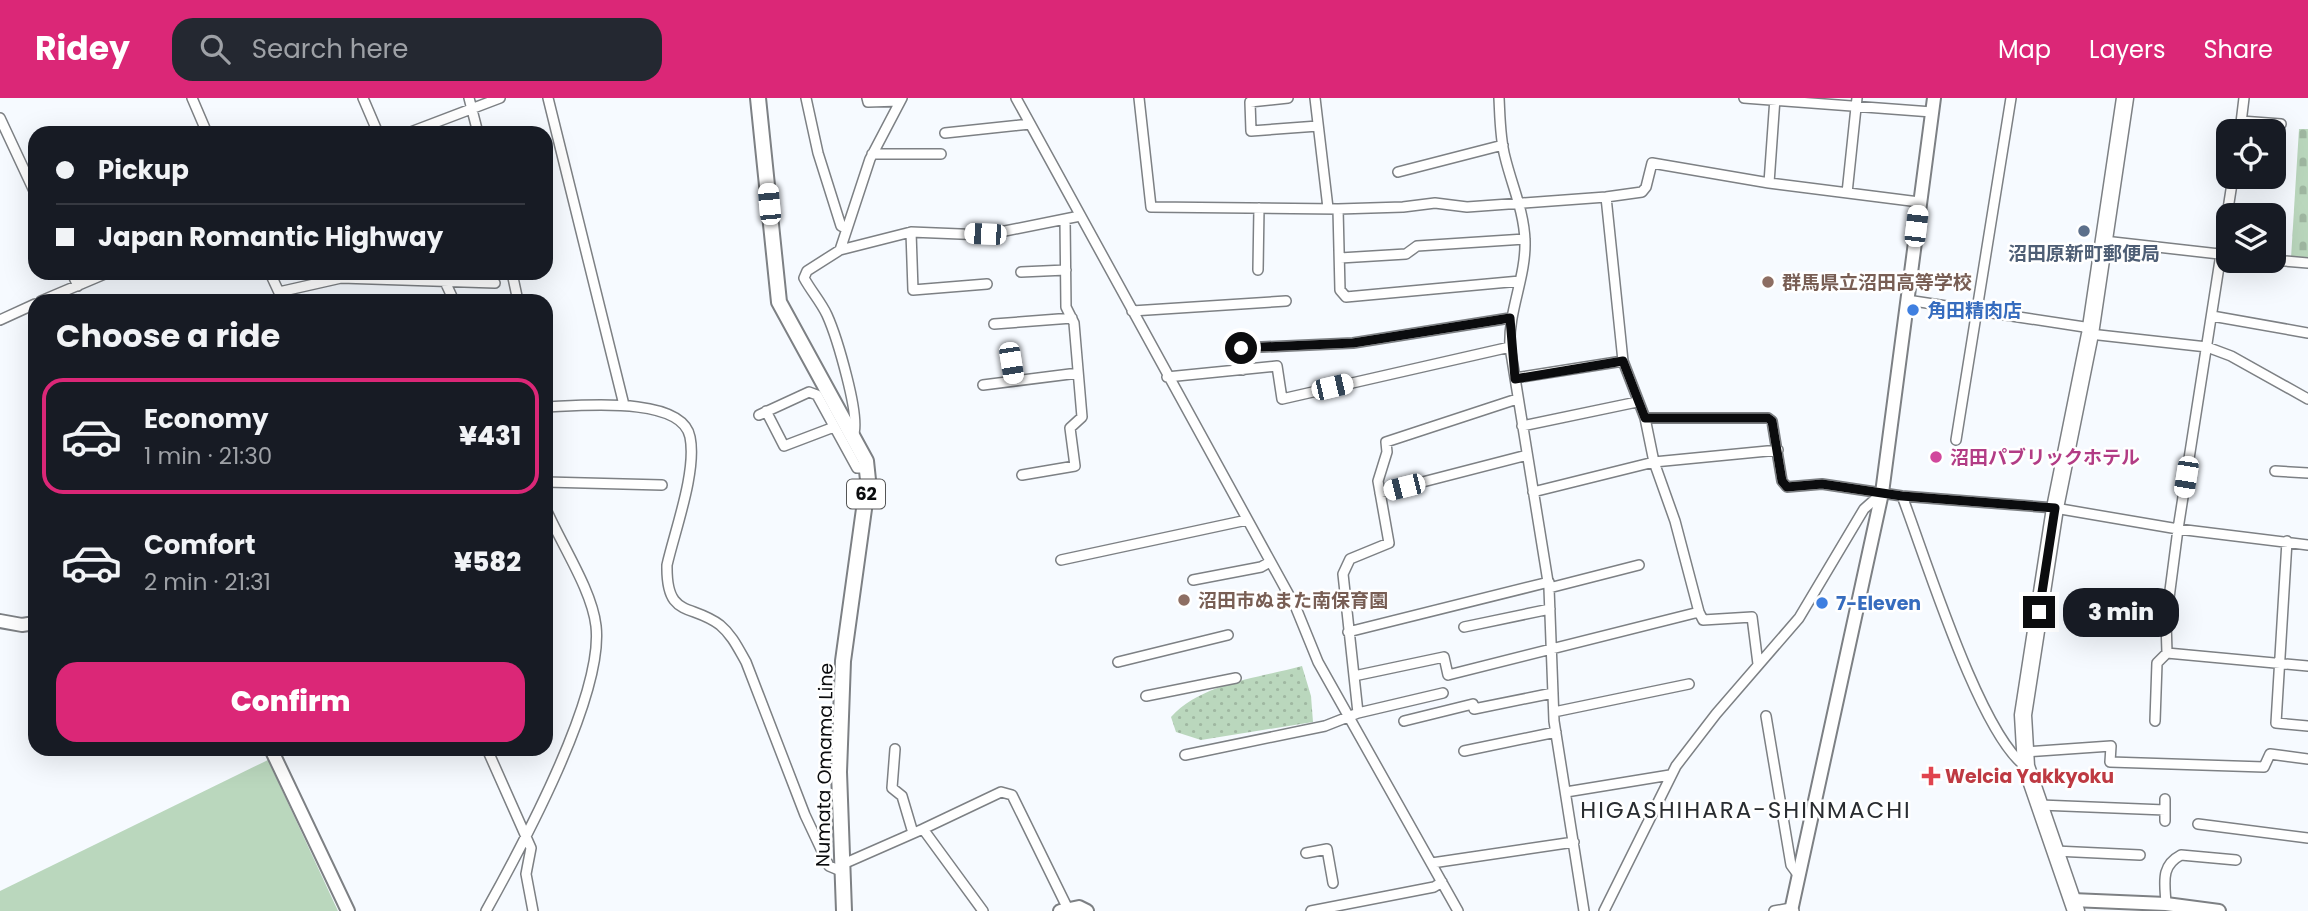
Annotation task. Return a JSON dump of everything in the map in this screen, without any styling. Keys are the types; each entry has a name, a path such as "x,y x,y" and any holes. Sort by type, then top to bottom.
{"highway":[{"path":"2074,906 2053,850 2025,759 2024,715 2055,508 2091,331 2125,98"}],"main road":[{"name":"Numata Omama Line","path":"758,98 779,302 853,438 866,468 863,530 843,661 839,772 844,911"}],"street":[{"path":"192,98 204,126"},
{"path":"363,98 375,126"},
{"path":"469,98 476,126"},
{"path":"426,126 500,98"},
{"path":"548,98 624,405"},
{"path":"806,98 824,175 841,226 845,228"},
{"path":"867,98 868,102 901,99"},
{"path":"1016,98 1296,608 1318,662 1354,714 1458,911"},
{"path":"1139,98 1151,206 1333,209 1403,207 1435,203 1467,207 1520,201 1606,197 1642,192 1646,187 1651,163 1769,183 1919,202"},
{"path":"1288,98 1250,102 1251,131 1318,127"},
{"path":"1315,98 1340,257 1340,290 1346,297 1520,281"},
{"path":"1499,98 1503,145 1520,201 1525,240 1520,281 1510,318 1510,348 1549,585 1556,733 1584,911"},
{"path":"1744,98 1857,102 1932,112"},
{"path":"1774,911 1792,910 1882,493 1934,98"},
{"path":"1956,440 2011,98"},
{"path":"2241,119 2244,98"},
{"path":"839,250 872,154 901,99"},
{"path":"1769,183 1774,99"},
{"path":"1847,193 1857,102"},
{"path":"0,118 28,178"},
{"path":"945,133 1030,124"},
{"path":"1398,172 1503,145"},
{"path":"872,154 941,154"},
{"path":"1606,197 1623,361 1645,418 1654,463 1675,521 1699,612 1703,620 1752,617 1758,664"},
{"path":"1258,270 1259,208"},
{"path":"853,438 856,420 848,382 827,315 804,278 807,271 839,250 911,232 985,234 1080,216"},
{"path":"1022,475 1075,466 1070,428 1082,417 1072,318 1066,307 1065,219"},
{"path":"911,232 913,290 987,284"},
{"path":"1340,257 1406,254 1417,246 1525,240"},
{"path":"2104,242 2216,254"},
{"path":"2286,261 2308,263"},
{"path":"1021,272 1066,270"},
{"path":"2155,721 2157,663 2167,653 2166,621 2178,529 2221,273"},
{"path":"75,280 78,286"},
{"path":"65,294 91,280"},
{"path":"290,294 335,280"},
{"path":"473,280 495,283"},
{"path":"1907,300 2091,331 2207,347 2231,356 2308,399"},
{"path":"1132,311 1286,301"},
{"path":"0,320 28,307"},
{"path":"2212,316 2308,333"},
{"path":"994,324 1072,318"},
{"path":"1243,370 1241,348 1353,343 1510,318"},
{"path":"1167,377 1277,366 1282,399 1510,348"},
{"path":"1515,379 1623,361"},
{"path":"1011,363 1014,381"},
{"path":"984,385 1078,373"},
{"path":"834,427 785,446 763,413 809,392 817,395 857,468 866,468"},
{"path":"1354,714 1354,676 1343,587 1346,565 1350,559 1389,543 1378,481 1387,453 1386,442 1517,399"},
{"path":"1522,426 1637,402"},
{"path":"553,407 624,405 675,417 684,424 690,436 690,467 667,565 666,581 672,597 692,614 718,624 733,639 746,662 805,815 829,866 841,868 1001,792 1012,795 1063,909 1087,911"},
{"path":"1645,418 1768,418 1772,421 1782,481 1787,487 1822,484 1902,496 2055,508 2178,529 2308,545"},
{"path":"1533,492 1654,463 1778,450"},
{"path":"1380,493 1527,455"},
{"path":"2275,471 2308,473"},
{"path":"553,482 662,485"},
{"path":"1604,911 1670,775 1758,664 1799,618 1864,509 1882,493"},
{"path":"1902,496 1991,723 2015,758 2025,759 2111,746 2110,762 2264,768 2270,754 2308,759"},
{"path":"1061,560 1247,520"},
{"path":"486,911 521,849 565,751 594,669 597,647 592,608 553,524"},
{"path":"2287,541 2276,723 2308,726"},
{"path":"1193,580 1262,567 1270,562"},
{"path":"1348,632 1639,565"},
{"path":"1464,627 1550,610"},
{"path":"1354,676 1444,657 1448,675 1699,612"},
{"path":"0,621 28,624"},
{"path":"1118,662 1228,635"},
{"path":"2167,653 2308,666"},
{"path":"1146,696 1236,678"},
{"path":"1554,712 1689,684"},
{"path":"1185,755 1325,726 1354,714 1443,693"},
{"path":"1404,721 1473,705 1474,709 1553,693"},
{"path":"1766,716 1791,865 1799,876"},
{"path":"1464,751 1556,733"},
{"path":"895,749 892,788 902,796 913,833"},
{"path":"274,756 348,911"},
{"path":"490,756 531,848 526,874 533,911"},
{"path":"1566,792 1670,775"},
{"path":"2165,799 2165,821"},
{"path":"2040,805 2165,810"},
{"path":"2198,824 2308,838"},
{"path":"923,829 982,911"},
{"path":"1432,863 1574,842"},
{"path":"1306,853 1327,849 1333,883"},
{"path":"2053,850 2140,855"},
{"path":"2166,904 2164,874 2174,859 2181,855 2236,860"},
{"path":"1311,911 1434,887 1442,882"},
{"path":"2074,906 2166,904 2220,911"}],"green space":[{"path":"2299,129 2308,129 2308,260 2291,258"},
{"path":"1302,666 1311,696 1313,722 1201,740 1176,732 1171,717 1198,696 1232,683"},
{"path":"268,760 338,911 0,911 0,891"}],"place":[{"name":"沼田原新町郵便局","path":"2084,231"},
{"name":"群馬県立沼田高等学校","path":"1768,282"},
{"name":"角田精肉店","path":"1913,310"},
{"name":"沼田パブリックホテル","path":"1936,457"},
{"name":"沼田市ぬまた南保育園","path":"1184,600"},
{"name":"7-Eleven","path":"1822,603"},
{"name":"Welcia Yakkyoku","path":"1931,776"}],"district":[{"name":"HIGASHIHARA-SHINMACHI","path":"1746,810"}],"route":[{"path":"1241,348 1353,343 1510,318 1510,348 1515,379 1623,361 1645,418 1768,418 1772,421 1782,481 1787,487 1822,484 1902,496 2055,508 2039,612"}]}
